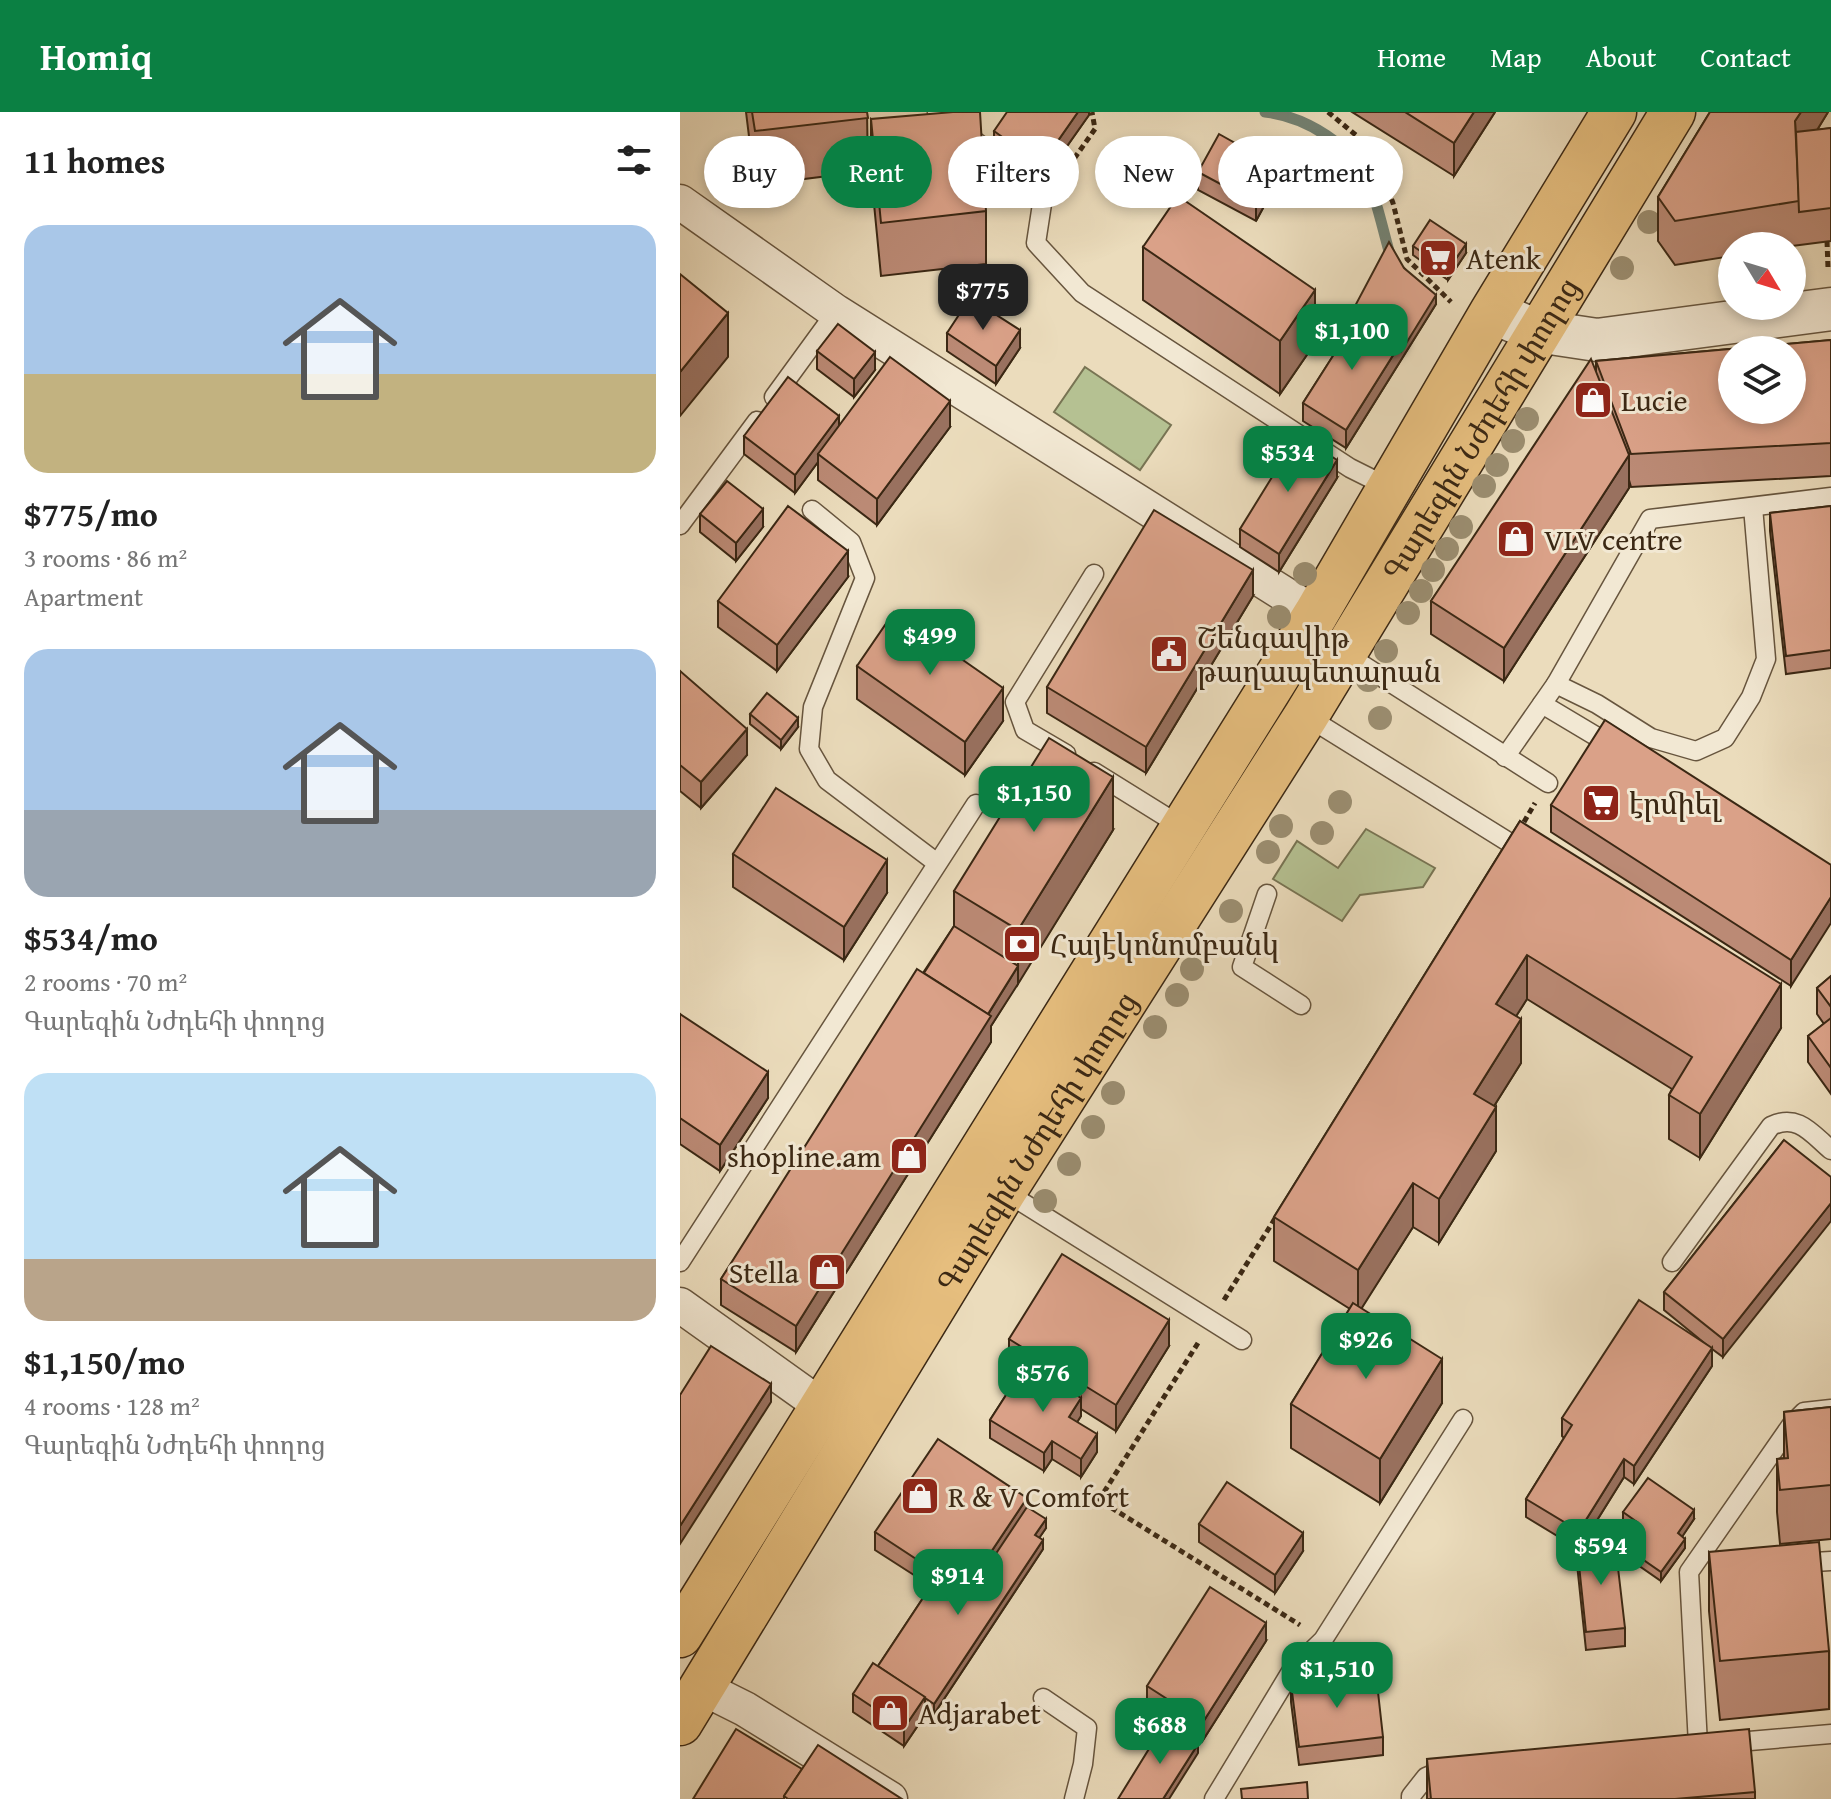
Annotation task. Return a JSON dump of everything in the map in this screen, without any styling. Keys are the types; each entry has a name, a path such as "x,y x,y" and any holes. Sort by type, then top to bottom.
{"main road":[{"name":"Գարեգին Նժդեհի փողոց","path":"680,1635 1316,614 1390,488 1472,307 1614,112"},
{"name":"Գարեգին Նժդեհի փողոց","path":"691,1705 1004,1191 1306,716 1537,331 1673,112"}],"street":[{"path":"680,202 836,312 1316,614"},
{"path":"1472,307 1537,331 1597,340 1831,309"},
{"path":"680,1305 823,1407"},
{"path":"691,1705 745,1709 890,1799"}],"lane":[{"path":"937,112 968,136"},
{"path":"1041,208 1036,243 1082,293 1350,468 1390,488"},
{"path":"680,525 836,312"},
{"path":"1505,757 1556,684 1650,519 1831,497"},
{"path":"1556,684 1597,704 1651,738 1696,751 1725,738 1751,697 1766,659 1753,507"},
{"path":"812,510 851,542 865,578 813,707 809,749 827,780 937,863"},
{"path":"1094,574 1015,702 1025,730 1184,828"},
{"path":"1344,653 1548,783"},
{"path":"1542,704 1636,761"},
{"path":"1306,716 1510,843"},
{"path":"680,1262 976,804"},
{"path":"1267,894 1242,967 1301,1005"},
{"path":"1672,1262 1771,1126 1784,1120 1799,1124 1831,1150"},
{"path":"1004,1191 1242,1340"},
{"path":"1831,1409 1804,1412 1792,1424 1689,1572 1690,1746 1831,1734"},
{"path":"1214,1799 1292,1670 1323,1640 1463,1419"},
{"path":"1784,1564 1831,1561"},
{"path":"1689,1572 1721,1569"},
{"path":"1043,1698 1087,1728 1083,1764 1074,1799"},
{"path":"1411,1799 1426,1777 1465,1764"}],"path":[{"path":"1079,152 1095,129 1092,112"},
{"path":"1328,112 1357,136 1381,171 1393,203 1407,259 1472,307"},
{"path":"1827,241 1828,268"},
{"path":"976,804 1042,771"},
{"path":"1510,843 1548,783"},
{"path":"1283,1206 1099,1500 1323,1640"}],"green space":[{"path":"1085,367 1171,425 1140,470 1054,412"},
{"path":"1366,829 1435,868 1423,887 1360,895 1342,921 1273,879 1297,841 1338,868"}],"building":[{"path":"752,112 867,112 868,118 755,131"},
{"path":"980,112 981,136 948,136 948,208 986,208 986,211 881,223 880,208 932,208 932,136 873,136 871,119"},
{"path":"1007,112 1078,112 1061,136 1001,136 994,131"},
{"path":"1405,112 1474,112 1454,143"},
{"path":"1710,112 1801,112 1795,121 1799,201 1675,221 1658,197"},
{"path":"1831,128 1831,208 1799,212 1796,132"},
{"path":"1219,134 1223,136 1218,136 1218,183 1202,174 1202,165"},
{"path":"1170,208 1195,208 1315,290 1280,341 1143,247"},
{"path":"1430,220 1466,244 1448,270 1413,246"},
{"path":"1389,242 1404,268 1436,295 1402,350 1402,341 1358,317 1355,306"},
{"path":"680,274 728,313 680,372"},
{"path":"970,298 1020,330 996,366 947,333"},
{"path":"1359,315 1402,341 1346,430 1303,403"},
{"path":"838,324 875,352 854,379 817,351"},
{"path":"1831,340 1831,443 1631,454 1596,361 1718,350 1718,424 1806,424 1806,342"},
{"path":"890,357 950,401 877,499 818,454"},
{"path":"1591,359 1629,455 1504,648 1431,601"},
{"path":"788,377 839,416 795,475 744,436"},
{"path":"1298,435 1337,460 1279,554 1240,529"},
{"path":"727,481 763,509 736,543 700,514"},
{"path":"788,506 848,551 777,645 718,601"},
{"path":"1831,506 1831,650 1786,656 1770,513"},
{"path":"1154,510 1253,570 1146,747 1047,687"},
{"path":"894,612 1003,688 965,742 857,666"},
{"path":"680,671 747,729 701,782 680,765"},
{"path":"767,693 798,718 781,740 750,714"},
{"path":"1605,720 1831,865 1831,897 1791,960 1551,805"},
{"path":"1049,738 1113,777 1018,930 954,891"},
{"path":"776,788 887,860 844,927 733,854"},
{"path":"1520,821 1781,984 1700,1114 1669,1095 1692,1057 1527,955 1496,1004 1521,1019 1474,1094 1496,1107 1439,1199 1413,1183 1358,1270 1274,1217"},
{"path":"954,926 1018,966 988,1014 924,973"},
{"path":"917,969 991,1016 796,1326 721,1279"},
{"path":"1831,976 1831,1007 1817,988"},
{"path":"680,1014 768,1072 720,1145 680,1118"},
{"path":"1831,1018 1831,1068 1808,1036"},
{"path":"1784,1140 1831,1177 1831,1203 1723,1339 1664,1292"},
{"path":"1062,1254 1169,1320 1116,1405 1009,1339"},
{"path":"1639,1300 1712,1348 1634,1466 1624,1459 1579,1531 1526,1499 1572,1425 1562,1418"},
{"path":"1353,1303 1442,1359 1380,1459 1291,1404"},
{"path":"711,1346 771,1384 680,1526 680,1395"},
{"path":"1026,1364 1081,1398 1069,1417 1097,1434 1081,1459 1052,1441 1044,1453 990,1420"},
{"path":"1831,1407 1831,1485 1780,1490 1777,1459 1788,1458 1784,1412"},
{"path":"938,1439 1027,1498 965,1591 875,1532"},
{"path":"1648,1478 1694,1510 1678,1533 1685,1539 1661,1572 1622,1545 1637,1522 1623,1512"},
{"path":"1227,1482 1303,1533 1275,1575 1199,1524"},
{"path":"1027,1507 1046,1519 1035,1535 1043,1540 934,1704 878,1666 935,1580 965,1600"},
{"path":"1615,1542 1625,1628 1586,1632 1577,1546"},
{"path":"1819,1542 1829,1651 1720,1661 1709,1552"},
{"path":"1210,1587 1266,1623 1203,1722 1147,1686"},
{"path":"873,1663 925,1697 904,1728 853,1694"},
{"path":"1376,1674 1383,1737 1299,1747 1291,1684"},
{"path":"1165,1723 1198,1744 1163,1799 1118,1799"},
{"path":"736,1729 802,1769 784,1799 693,1799"},
{"path":"1749,1729 1755,1792 1675,1799 1431,1799 1427,1759"},
{"path":"818,1745 902,1799 788,1799 784,1796"},
{"path":"1307,1782 1308,1799 1242,1799 1241,1789"}],"waterway":[{"path":"1265,112 1312,127 1352,157 1370,185 1389,251"}],"place":[{"name":"Atenk","path":"1438,258"},
{"name":"Lucie","path":"1593,400"},
{"name":"VLV centre","path":"1516,539"},
{"name":"Շենգավիթ թաղապետարան","path":"1169,654"},
{"name":"էրմիել","path":"1601,803"},
{"name":"Հայէկոնոմբանկ","path":"1022,944"},
{"name":"shopline.am","path":"909,1156"},
{"name":"Stella","path":"827,1272"},
{"name":"R & V Comfort","path":"920,1496"},
{"name":"Adjarabet","path":"890,1713"}]}
